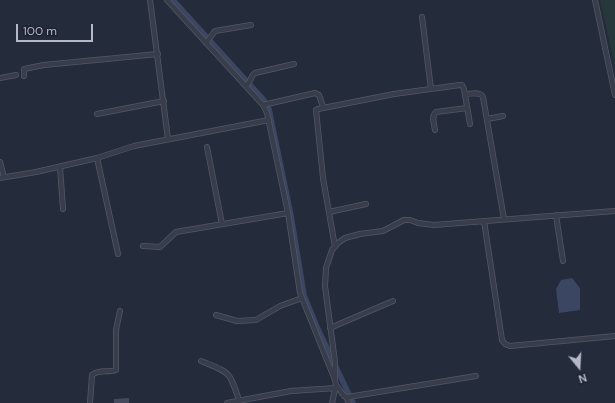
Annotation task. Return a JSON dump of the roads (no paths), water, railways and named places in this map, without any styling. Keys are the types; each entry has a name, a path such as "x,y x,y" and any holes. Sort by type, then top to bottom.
{"street":[{"path":"150,0 168,139"},
{"path":"167,0 208,40 265,104 288,213 302,298 335,380"},
{"path":"595,0 615,95"},
{"path":"422,17 431,89"},
{"path":"208,40 215,31 250,25"},
{"path":"24,76 24,69 44,65 158,54"},
{"path":"248,85 255,73 294,64"},
{"path":"0,78 16,75"},
{"path":"335,246 323,178 316,110 323,107 394,94 460,85 464,87 470,124"},
{"path":"265,104 315,93 319,96 323,107"},
{"path":"465,94 482,95 483,97 504,219"},
{"path":"97,114 164,101"},
{"path":"435,130 433,116 436,112 467,108"},
{"path":"487,119 503,116"},
{"path":"0,162 2,177 36,172 97,158 134,146 269,120"},
{"path":"208,148 222,224"},
{"path":"97,158 118,254"},
{"path":"60,167 63,209"},
{"path":"328,212 366,204"},
{"path":"332,403 336,387 335,362 324,275 332,250 345,238 360,234 383,231 404,220 434,225 615,211"},
{"path":"143,246 160,247 176,232 288,213"},
{"path":"556,215 563,261"},
{"path":"484,221 502,340 505,344 510,346 615,336"},
{"path":"216,315 237,321 256,320 280,306 302,298"},
{"path":"330,328 393,301"},
{"path":"90,403 92,375 98,371 116,370 116,330 120,310"},
{"path":"201,361 226,372 229,375 239,400"},
{"path":"227,403 291,391 336,387 349,396 374,393 466,376 476,376"},
{"path":"349,396 349,403"}],"water":[{"path":"572,278 580,288 580,310 559,313 556,289 561,280"}],"waterway":[{"path":"173,0 264,100 269,109 291,215 304,295 317,327 353,403"}]}
